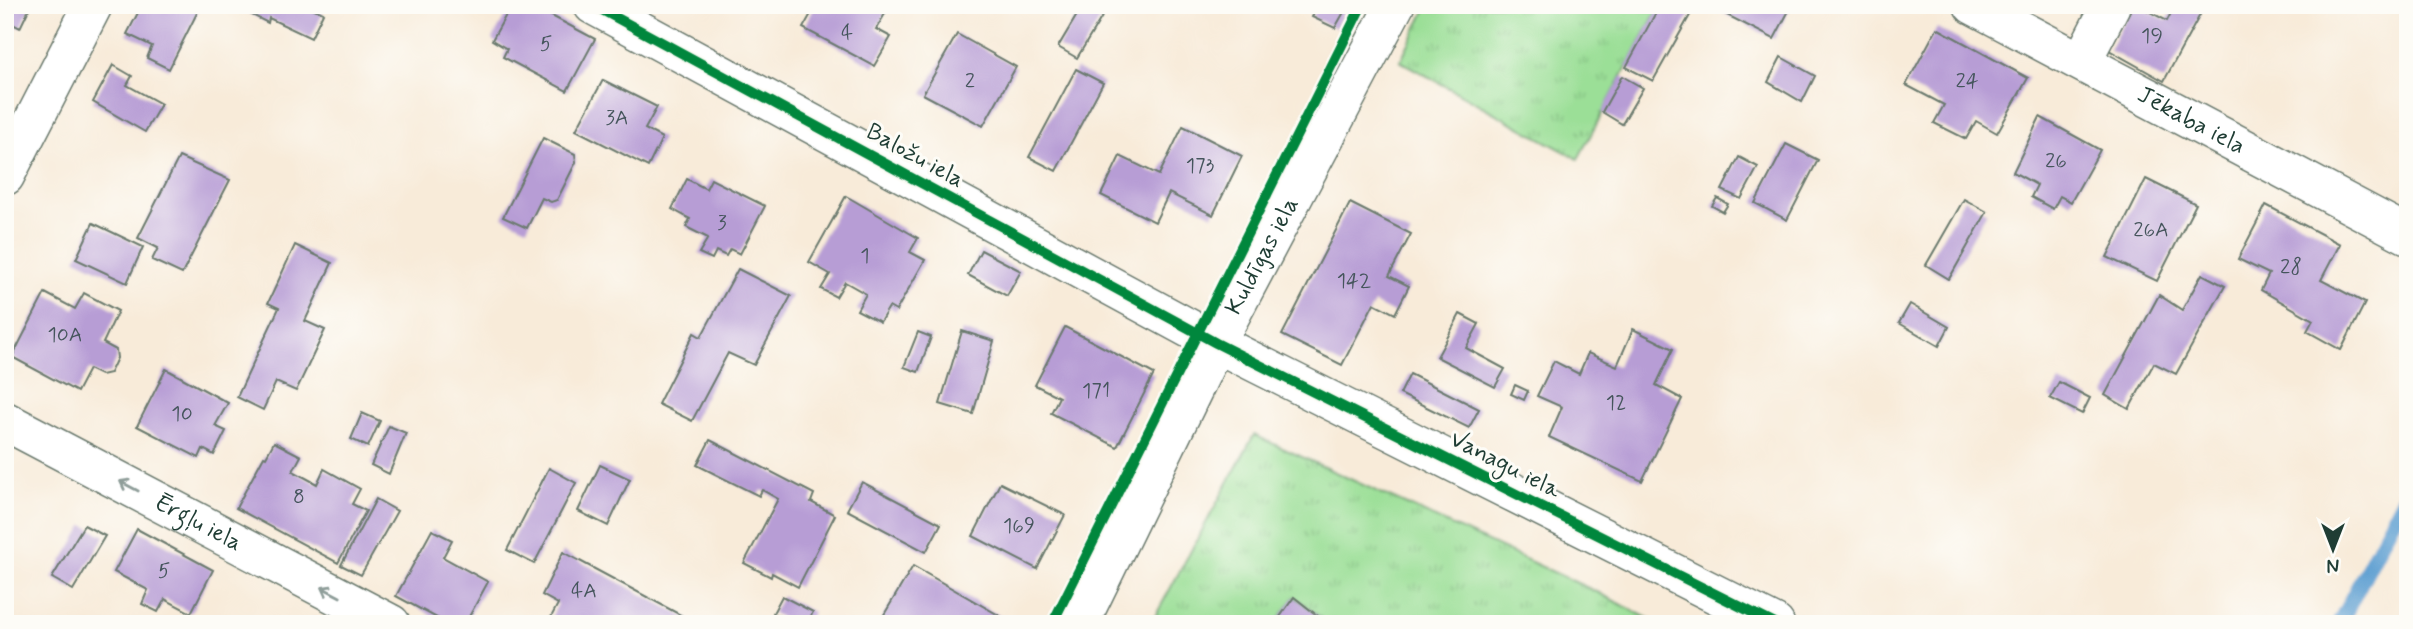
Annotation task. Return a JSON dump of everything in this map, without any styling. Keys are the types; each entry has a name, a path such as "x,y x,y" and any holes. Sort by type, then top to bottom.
{"street":[{"path":"5,176 93,5"},
{"name":"Baložu iela","path":"593,5 1216,343"},
{"name":"Kuldīgas iela","path":"1079,624 1216,343 1395,5"},
{"name":"Jēkaba iela","path":"1973,5 2408,235"},
{"path":"2082,61 2111,5"},
{"name":"Vanagu iela","path":"1216,343 1775,624"},
{"name":"Ērgļu iela","path":"5,421 391,624"}],"green space":[{"path":"1428,5 1660,5 1578,159 1400,61"},
{"path":"1254,435 1599,593 1659,624 1328,624 1295,597 1275,624 1151,624"}],"building":[{"path":"5,5 31,5 20,28 5,20"},
{"path":"142,5 201,5 169,69 147,58 152,46 127,34"},
{"path":"232,5 306,5 323,13 311,38 269,18 268,23"},
{"path":"531,5 595,39 567,91 503,57 507,49 492,40 511,6 526,14"},
{"path":"816,5 889,7 876,29 891,37 874,66 803,28"},
{"path":"1083,5 1109,5 1077,58 1058,47"},
{"path":"1318,5 1348,5 1335,28 1312,17"},
{"path":"1660,5 1689,5 1694,8 1653,81 1626,67"},
{"path":"1726,5 1792,5 1774,39 1723,13"},
{"path":"2133,5 2167,21 2175,5 2186,5 2201,13 2164,81 2109,50"},
{"path":"1937,28 2028,78 1997,133 1976,121 1966,139 1934,123 1944,105 1906,85"},
{"path":"957,34 1016,67 983,126 923,94"},
{"path":"1781,57 1815,76 1802,102 1768,82"},
{"path":"113,65 132,76 127,85 161,104 145,132 93,102"},
{"path":"1076,69 1103,83 1056,171 1029,157"},
{"path":"1622,76 1643,88 1622,124 1602,112"},
{"path":"603,80 657,107 645,129 662,138 648,167 576,130"},
{"path":"2040,117 2100,150 2071,202 2060,196 2053,209 2031,197 2037,185 2013,172"},
{"path":"1183,126 1242,156 1213,215 1169,193 1155,222 1101,195 1120,156 1159,175"},
{"path":"543,138 575,154 576,162 557,200 551,202 542,198 527,228 503,217"},
{"path":"1786,144 1818,160 1787,220 1755,203"},
{"path":"179,157 230,180 182,274 152,260 158,248 138,238"},
{"path":"1739,157 1758,167 1741,199 1722,190"},
{"path":"687,179 706,189 711,179 765,206 740,254 730,249 726,256 716,251 712,259 699,253 708,238 686,227 690,219 672,209"},
{"path":"2146,179 2196,204 2157,281 2107,257"},
{"path":"846,196 918,238 910,252 925,260 896,311 889,307 880,322 857,310 866,294 845,282 836,297 821,289 830,274 809,262"},
{"path":"1717,198 1728,204 1723,212 1712,206"},
{"path":"1964,199 1987,212 1949,279 1926,265"},
{"path":"1350,203 1411,234 1389,276 1409,286 1395,314 1374,303 1342,365 1282,335"},
{"path":"2266,205 2340,244 2321,280 2365,303 2341,350 2307,331 2313,320 2261,290 2269,274 2238,259"},
{"path":"93,223 143,247 127,283 76,259"},
{"path":"295,245 332,263 305,321 325,330 296,391 276,382 263,410 237,397 279,308 268,303"},
{"path":"981,250 1021,271 1007,296 968,275"},
{"path":"738,269 791,296 754,365 728,353 692,421 658,404 694,333 701,337"},
{"path":"2202,274 2225,286 2176,374 2154,363 2129,409 2105,395 2159,295 2182,310"},
{"path":"45,293 75,309 84,293 118,311 103,343 116,350 117,358 110,373 101,375 89,369 77,392 12,357"},
{"path":"1910,304 1949,327 1939,346 1899,323"},
{"path":"1460,314 1479,324 1466,348 1505,369 1495,387 1437,357"},
{"path":"1065,327 1154,374 1117,447 1051,413 1059,397 1035,385"},
{"path":"1633,329 1673,349 1656,385 1682,399 1642,481 1549,437 1562,407 1537,396 1554,361 1579,374 1588,353 1617,366"},
{"path":"962,331 994,341 973,414 940,404"},
{"path":"918,332 931,337 918,372 904,367"},
{"path":"166,369 228,403 215,426 226,431 214,455 203,449 199,458 137,426"},
{"path":"1410,374 1479,409 1469,428 1400,394"},
{"path":"2059,382 2090,398 2082,414 2050,398"},
{"path":"1515,385 1528,391 1524,400 1511,394"},
{"path":"362,413 380,421 368,447 351,439"},
{"path":"389,426 406,433 389,474 371,465"},
{"path":"710,440 814,494 811,502 835,515 798,587 772,573 771,577 744,563 778,499 762,490 759,496 697,465"},
{"path":"274,442 301,456 293,471 317,484 324,469 360,489 352,504 366,511 338,563 236,508"},
{"path":"600,465 630,479 608,526 578,511"},
{"path":"549,468 576,483 534,564 507,550"},
{"path":"862,482 941,524 926,552 847,510"},
{"path":"1000,483 1065,515 1037,569 973,536"},
{"path":"376,499 397,511 361,575 341,565"},
{"path":"84,525 105,536 73,590 52,578"},
{"path":"137,529 213,570 191,613 165,599 158,612 142,604 148,590 114,572"},
{"path":"432,530 452,540 443,557 488,582 465,624 448,624 396,596"},
{"path":"563,552 690,620 689,624 560,624 550,619 558,604 542,595"},
{"path":"913,566 1007,620 1005,624 879,623"},
{"path":"782,596 813,612 807,624 794,624 773,613"},
{"path":"1294,597 1328,624 1275,624"}],"waterway":[{"path":"2339,624 2408,491"}],"cycle path":[{"path":"593,5 1216,343 1775,624"},
{"path":"1052,624 1362,5"}]}
